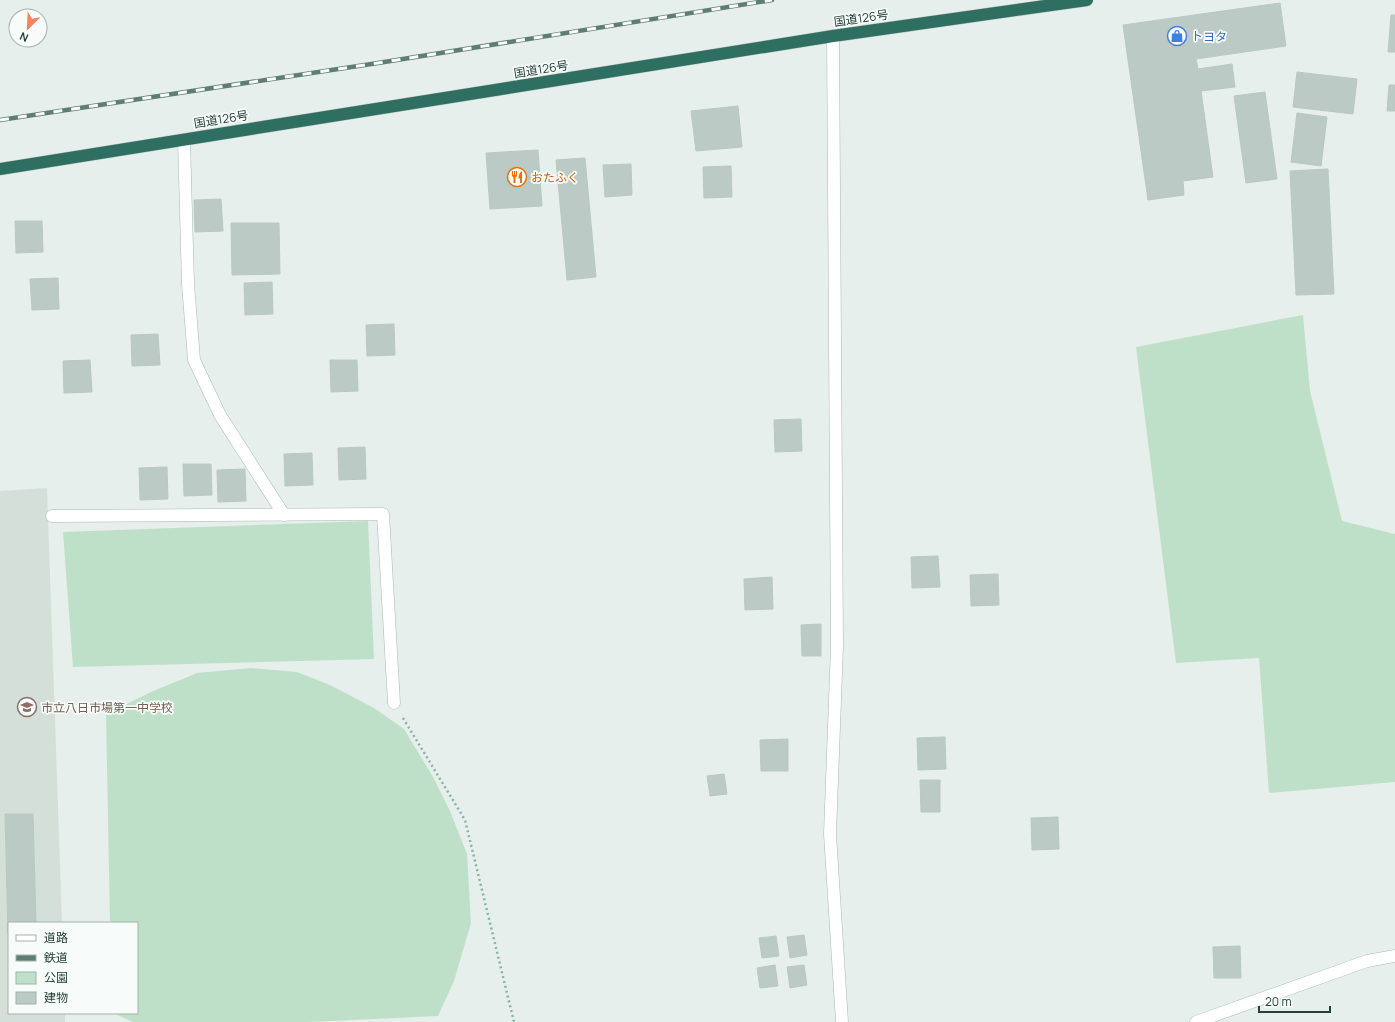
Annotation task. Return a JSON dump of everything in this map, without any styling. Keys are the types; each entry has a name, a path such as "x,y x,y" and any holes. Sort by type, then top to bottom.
{"highway":[{"name":"国道126号","path":"0,168 833,36 1087,0"}],"street":[{"path":"833,36 837,646 830,834 842,1022"},
{"path":"184,140 188,284 194,360 220,415 284,515"},
{"path":"52,516 383,514 394,703"},
{"path":"1196,1022 1367,961 1395,956"}],"path":[{"path":"394,703 465,820 514,1022"}],"shaded area":[{"name":"市立八日市場第一中学校","path":"47,488 62,922 8,922 8,1014 65,1014 65,1022 0,1022 0,491"}],"green space":[{"path":"1303,315 1310,391 1342,521 1395,534 1395,782 1269,793 1259,658 1176,663 1136,347"},
{"path":"368,521 374,659 73,667 63,532"},
{"path":"251,668 297,672 330,685 374,708 404,729 432,775 450,811 467,854 471,923 454,981 438,1016 309,1022 133,1022 115,1014 138,1014 138,922 110,922 106,714 151,692 197,673"}],"building":[{"path":"1280,3 1286,46 1196,59 1198,69 1232,64 1235,87 1201,91 1213,177 1183,181 1184,195 1148,200 1123,25"},
{"path":"1391,15 1395,15 1395,52 1388,52"},
{"path":"1297,72 1357,79 1353,114 1293,107"},
{"path":"1389,85 1395,85 1395,111 1387,111"},
{"path":"1265,92 1277,179 1246,183 1234,96"},
{"path":"738,106 742,147 696,151 691,111"},
{"path":"1297,113 1327,117 1321,166 1291,162"},
{"path":"538,150 542,206 490,209 486,153"},
{"path":"585,158 596,277 567,280 556,160"},
{"path":"631,164 632,195 605,197 603,165"},
{"path":"731,166 732,197 704,198 703,167"},
{"path":"1328,169 1334,294 1296,295 1290,171"},
{"path":"221,199 223,231 195,232 194,200"},
{"path":"15,221 42,221 43,252 16,253"},
{"path":"231,223 279,223 280,274 232,275"},
{"path":"58,278 59,309 32,310 30,279"},
{"path":"272,282 273,314 245,315 244,283"},
{"path":"394,324 395,355 367,356 366,325"},
{"path":"158,334 160,365 132,366 131,335"},
{"path":"90,360 92,392 64,393 63,361"},
{"path":"330,360 357,360 358,391 331,392"},
{"path":"801,419 802,451 775,452 774,420"},
{"path":"365,447 366,479 339,480 338,448"},
{"path":"312,453 313,485 285,486 284,454"},
{"path":"183,464 211,464 212,495 184,496"},
{"path":"167,467 168,499 140,500 139,468"},
{"path":"245,469 246,501 218,502 217,470"},
{"path":"938,556 940,587 912,588 911,557"},
{"path":"998,574 999,605 971,606 970,575"},
{"path":"772,577 773,609 745,610 744,579"},
{"path":"821,624 821,656 802,656 801,625"},
{"path":"945,737 946,769 918,770 917,738"},
{"path":"788,739 788,771 761,771 760,740"},
{"path":"724,774 727,794 710,796 707,776"},
{"path":"920,780 940,780 940,812 921,812"},
{"path":"5,814 33,814 36,922 8,922 8,934"},
{"path":"1058,817 1059,849 1032,850 1031,818"},
{"path":"804,935 807,955 790,958 787,937"},
{"path":"776,936 779,956 762,958 759,938"},
{"path":"1240,946 1241,978 1214,978 1213,947"},
{"path":"775,965 778,986 760,988 757,968"},
{"path":"804,965 807,985 790,988 787,967"}],"railway":[{"path":"0,120 378,63 772,0"}],"place":[{"name":"トヨタ","path":"1177,36"},
{"name":"おたふく","path":"517,177"},
{"name":"市立八日市場第一中学校","path":"27,707"}]}
